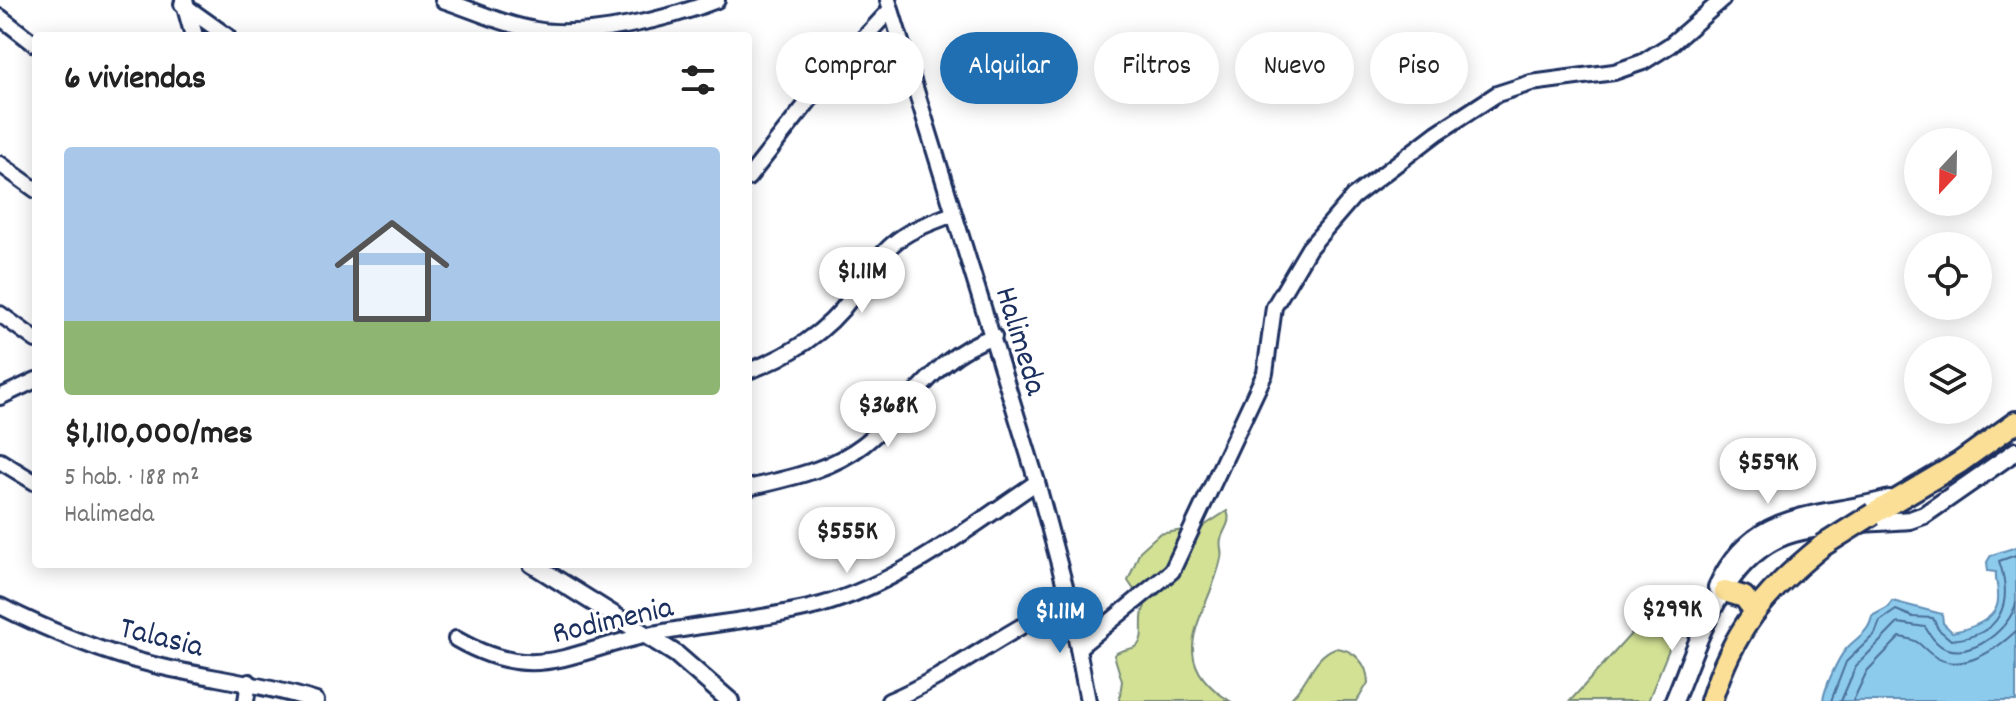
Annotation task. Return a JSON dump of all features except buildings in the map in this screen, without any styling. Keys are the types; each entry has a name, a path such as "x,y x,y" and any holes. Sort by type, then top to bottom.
{"main road":[{"path":"1711,701 1734,642 1754,610 1786,575 1822,546 1910,493 2016,422"},
{"path":"1725,591 1744,597 1754,610"}],"street":[{"path":"443,0 520,27 561,32"},
{"path":"575,32 645,20 717,0"},
{"path":"1078,648 1172,571 1265,373 1274,307 1309,248 1353,197 1437,133 1497,94 1531,83 1614,72 1643,62 1670,45 1722,0"},
{"path":"183,3 193,32"},
{"path":"183,3 222,32"},
{"path":"752,173 890,4"},
{"name":"Halimeda","path":"890,4 1037,482 1069,601 1088,701"},
{"path":"0,17 32,42"},
{"path":"0,164 32,187"},
{"path":"752,369 790,352 821,330 850,301 882,255 901,237 953,214"},
{"path":"0,314 32,337"},
{"path":"752,487 812,472 841,460 878,432 938,366 963,349 994,336"},
{"path":"0,397 32,382"},
{"path":"1674,701 1708,621 1749,558 1775,540 1804,530 1910,520 1924,515 2016,451"},
{"path":"0,461 32,481"},
{"name":"Rodimenia","path":"456,639 500,658 543,663 570,659 645,635 766,617 851,594 932,553 1037,482"},
{"path":"1708,621 1717,587 1728,566 1746,544 1770,527 1796,516 1863,507 1910,493"},
{"path":"538,568 692,665 730,701"},
{"path":"889,701 971,660 1044,612 1069,601"},
{"name":"Talasia","path":"0,606 63,635 123,656 249,682 316,701"},
{"path":"246,701 249,682"}],"green space":[{"path":"1227,511 1221,558 1200,616 1193,651 1197,668 1209,685 1230,701 1119,701 1122,681 1114,655 1138,645 1141,636 1145,606 1128,581 1140,551 1159,534 1202,527"},
{"path":"1658,596 1684,612 1648,701 1570,701 1631,634"},
{"path":"1335,648 1354,655 1366,670 1368,683 1357,701 1288,701 1321,658"}],"water":[{"path":"2016,547 2016,701 1823,701 1843,653 1865,631 1872,616 1887,608 1892,601 1942,614 1943,623 1952,632 1988,618 1997,606 1998,596 1996,572 1988,571 1987,562 1991,555"}]}
